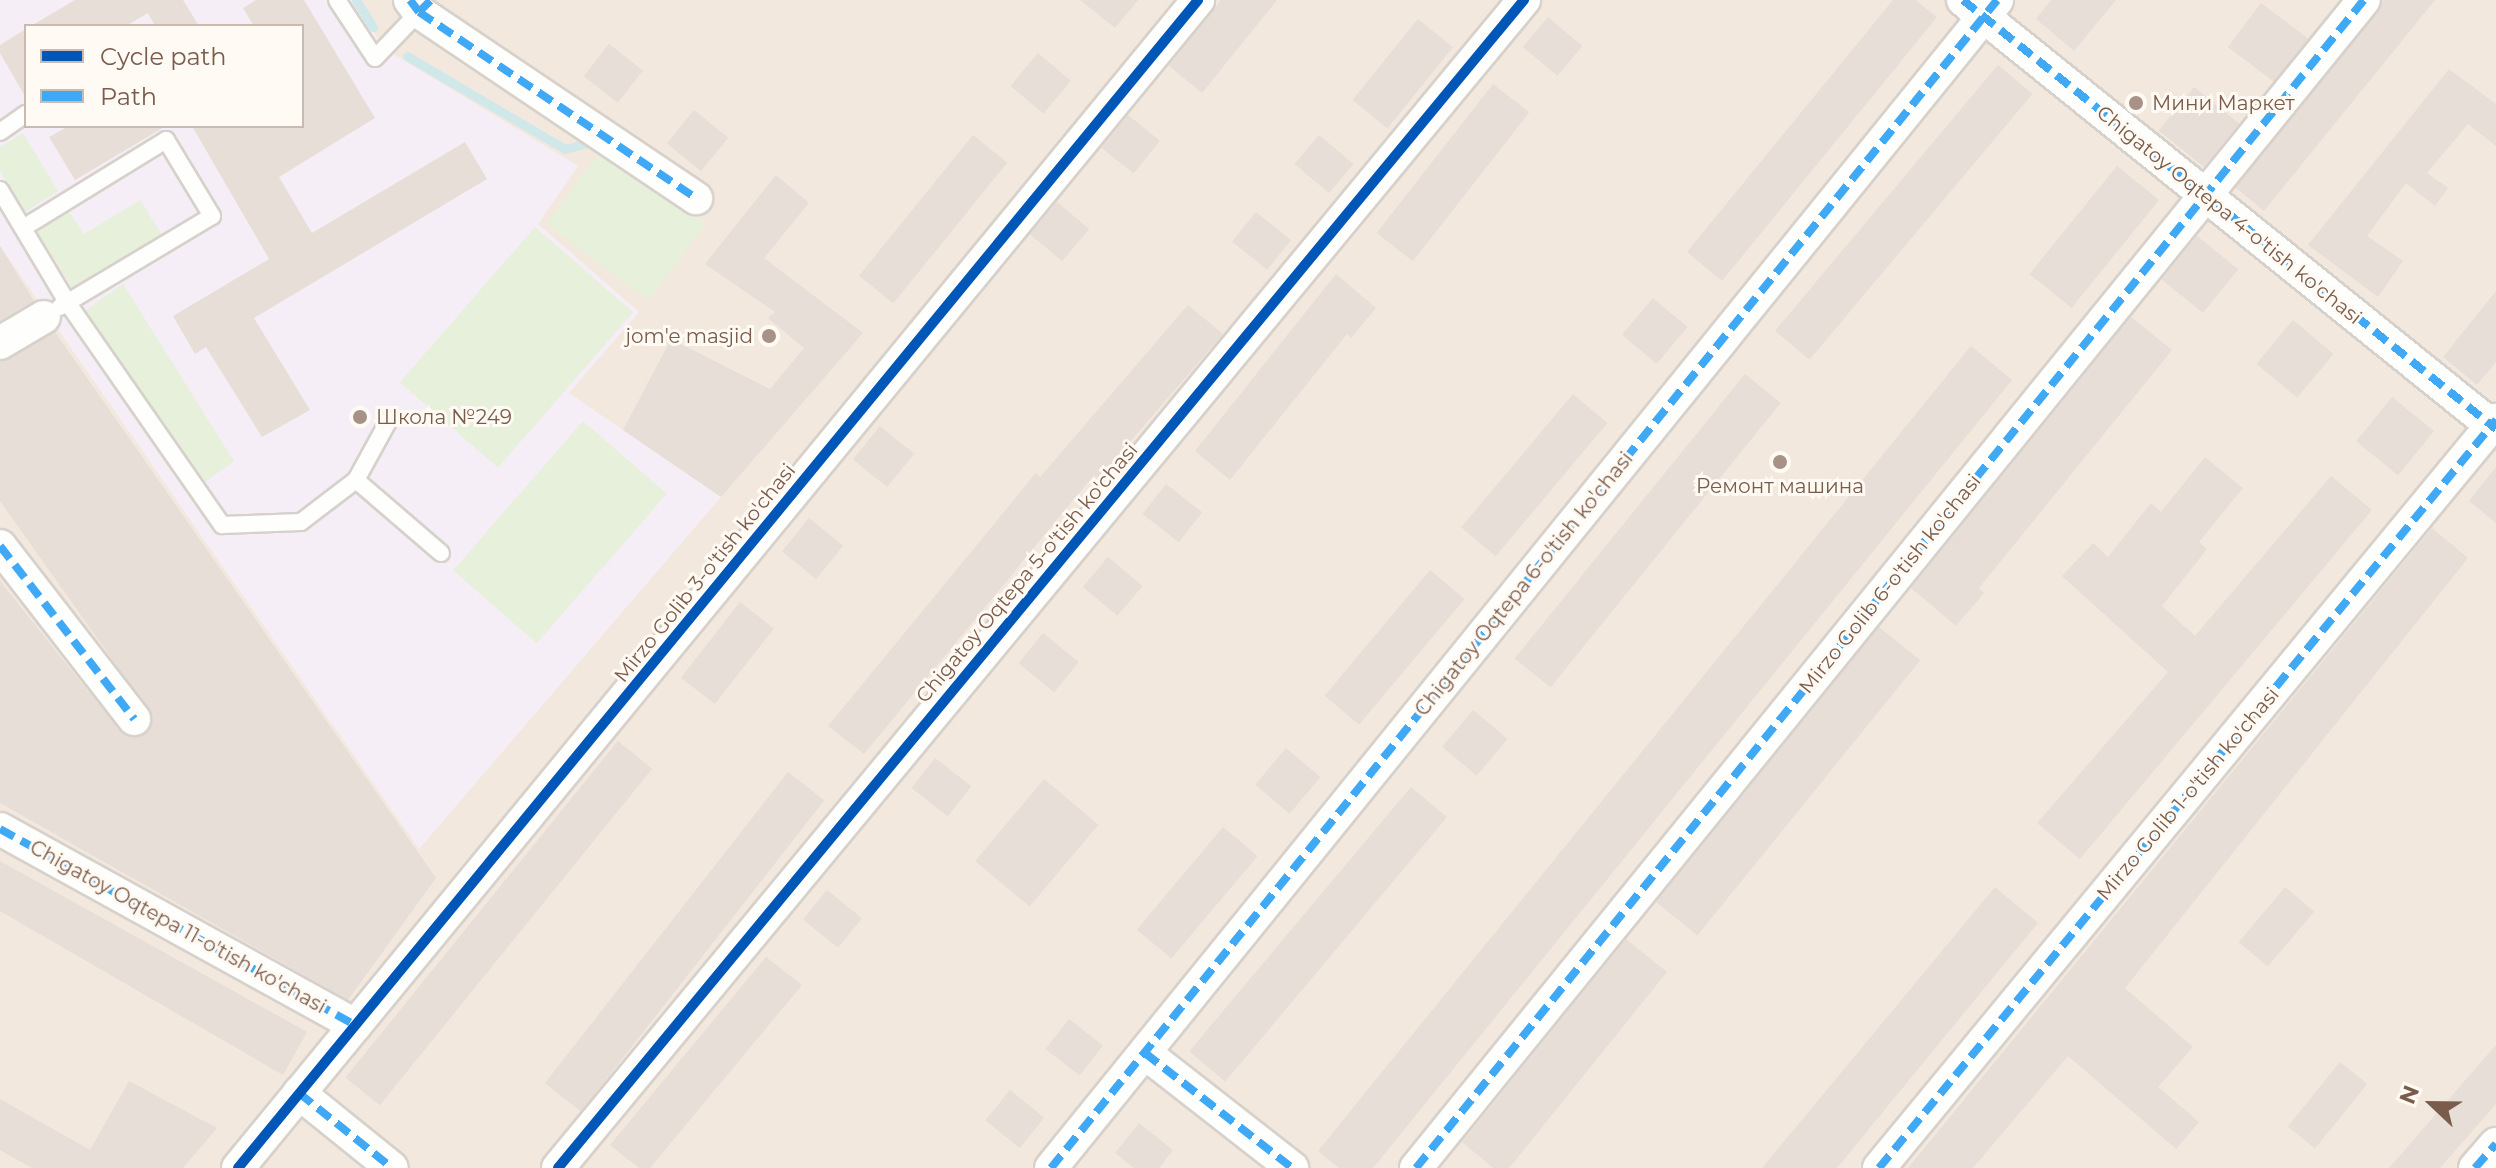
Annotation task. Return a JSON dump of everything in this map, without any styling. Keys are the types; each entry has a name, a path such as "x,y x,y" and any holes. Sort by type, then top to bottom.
{"street":[{"name":"Mirzo Golib 3-o'tish ko'chasi","path":"238,1168 1198,0"},
{"name":"Chigatoy Oqtepa 5-o'tish ko'chasi","path":"558,1168 1524,0"},
{"name":"Mirzo Golib 6-o'tish ko'chasi","path":"1416,1168 2364,0"},
{"path":"420,4 696,198"},
{"name":"Chigatoy Oqtepa 4-o'tish ko'chasi","path":"1981,5 2205,196 2495,425"},
{"name":"Chigatoy Oqtepa 6-o'tish ko'chasi","path":"1051,1168 1981,5"},
{"path":"0,343 56,310"},
{"name":"Mirzo Golib 1-o'tish ko'chasi","path":"1879,1168 2495,425"},
{"path":"0,546 134,719"},
{"name":"Chigatoy Oqtepa 11-o'tish ko'chasi","path":"0,829 355,1025"},
{"path":"1145,1053 1292,1168"},
{"path":"299,1093 392,1168"},
{"path":"2475,1168 2496,1144"}],"lane":[{"path":"337,0 375,58 420,4"},
{"path":"0,132 24,115"},
{"path":"23,228 166,140 212,216 56,310"},
{"path":"0,190 23,228 56,310 222,525 301,522 356,480 389,420"},
{"path":"356,480 441,553"}],"shaded area":[{"path":"0,0 1958,0 2496,436 2496,1168 0,1168"},
{"name":"Школа №249","path":"0,0 352,0 385,49 578,166 538,224 639,312 569,393 721,497 419,849 0,246"},
{"path":"1966,0 2496,0 2496,429"}],"green space":[{"path":"23,133 58,191 25,212 0,171 0,147"},
{"path":"604,147 706,224 648,301 546,224"},
{"path":"140,200 162,235 73,289 36,230 68,210 84,234"},
{"path":"535,227 633,312 498,468 400,382"},
{"path":"123,284 234,461 205,482 84,311"},
{"path":"583,421 667,494 537,643 453,570"}],"building":[{"path":"75,0 183,0 198,24 154,24 148,13 129,24 34,24"},
{"path":"256,0 304,0 375,118 279,177 312,233 465,142 487,179 254,318 310,410 262,437 206,347 195,354 173,316 269,259 193,128 304,128 304,24 253,24 243,8"},
{"path":"1080,0 1138,0 1115,28"},
{"path":"1221,0 1277,0 1202,93 1169,66"},
{"path":"1893,0 1915,0 1937,17 1722,281 1687,252"},
{"path":"2051,0 2116,0 2074,51 2036,19"},
{"path":"2383,0 2435,0 2264,211 2236,188"},
{"path":"2261,3 2308,39 2275,82 2228,47"},
{"path":"1548,17 1582,46 1557,76 1523,47"},
{"path":"1418,19 1453,47 1388,128 1353,100"},
{"path":"24,30 24,95 0,53 0,45"},
{"path":"609,44 643,70 618,103 584,76"},
{"path":"1038,53 1071,81 1043,114 1010,86"},
{"path":"1998,65 2032,94 1809,360 1775,331"},
{"path":"2449,69 2496,104 2496,146 2468,124 2427,173 2448,188 2435,206 2406,183 2367,236 2403,261 2378,297 2308,245"},
{"path":"1493,84 1529,112 1413,261 1377,233"},
{"path":"2194,87 2239,124 2204,167 2159,131"},
{"path":"694,110 728,138 701,171 667,143"},
{"path":"1128,115 1160,141 1133,173 1102,148"},
{"path":"65,128 163,128 75,180 49,137"},
{"path":"973,135 1007,163 893,303 859,276"},
{"path":"1319,135 1353,164 1329,193 1295,164"},
{"path":"2117,166 2159,200 2071,308 2030,274"},
{"path":"776,175 809,203 764,258 863,333 721,497 623,430 671,339 770,389 804,348 768,318 775,312 705,264"},
{"path":"1057,202 1089,229 1062,261 1030,234"},
{"path":"1256,212 1291,240 1267,270 1232,242"},
{"path":"2197,236 2238,269 2203,313 2162,280"},
{"path":"0,246 34,301 0,321"},
{"path":"1336,274 1376,308 1351,338 1347,334 1230,480 1195,451"},
{"path":"2496,291 2496,362 2477,385 2443,357"},
{"path":"1653,298 1687,327 1657,364 1622,335"},
{"path":"1188,305 1223,334 1098,479 1094,475 864,754 828,726 1036,473 1040,477"},
{"path":"2131,317 2172,350 1979,588 1984,593 1956,626 1911,588"},
{"path":"2293,320 2334,354 2297,398 2256,364"},
{"path":"55,332 436,878 348,1000 0,803 0,581 120,731 145,734 153,717 0,501 0,362"},
{"path":"1971,346 2012,380 1373,1168 1339,1168 1318,1151"},
{"path":"1745,374 1781,403 1550,687 1515,658"},
{"path":"1573,394 1607,423 1496,556 1461,527"},
{"path":"2392,397 2434,431 2398,475 2356,441"},
{"path":"880,426 914,454 887,487 853,459"},
{"path":"2205,457 2243,488 2199,542 2207,549 2162,606 2195,636 2331,476 2372,510 2080,859 2037,823 2168,672 2062,576 2093,543 2108,557 2151,503 2161,512"},
{"path":"2496,467 2496,523 2469,501"},
{"path":"1166,484 1202,512 1179,542 1143,514"},
{"path":"809,518 843,546 816,579 782,551"},
{"path":"2432,528 2468,558 2125,988 2193,1047 2158,1087 2199,1122 2176,1149 2068,1056 1973,1168 1908,1168"},
{"path":"1108,557 1142,586 1117,616 1083,587"},
{"path":"1430,570 1464,599 1359,725 1325,696"},
{"path":"740,602 774,628 715,704 681,678"},
{"path":"1879,627 1920,660 1697,935 1656,902"},
{"path":"1043,633 1079,662 1054,692 1018,663"},
{"path":"1473,710 1507,739 1477,776 1442,747"},
{"path":"618,741 652,769 380,1105 346,1078"},
{"path":"1286,748 1320,777 1290,814 1255,785"},
{"path":"935,758 971,786 948,816 912,788"},
{"path":"788,772 824,800 581,1112 545,1083"},
{"path":"1044,779 1098,825 1030,907 975,861"},
{"path":"1411,787 1447,817 1225,1081 1189,1051"},
{"path":"1223,827 1257,856 1171,959 1137,930"},
{"path":"0,861 307,1032 283,1075 0,911"},
{"path":"1995,887 2038,923 1837,1168 1762,1168"},
{"path":"2285,887 2314,911 2268,967 2239,942"},
{"path":"827,890 862,918 838,948 803,920"},
{"path":"1626,939 1667,972 1509,1168 1493,1168 1462,1142"},
{"path":"766,957 802,985 650,1168 639,1168 610,1145"},
{"path":"1069,1019 1103,1045 1079,1075 1046,1049"},
{"path":"2496,1045 2496,1104 2440,1168 2389,1168"},
{"path":"2340,1062 2367,1084 2315,1149 2288,1127"},
{"path":"129,1081 217,1128 183,1168 32,1168 0,1150 0,1099 90,1150"},
{"path":"1010,1090 1044,1118 1020,1148 985,1120"},
{"path":"1139,1123 1173,1150 1159,1168 1134,1168 1115,1153"}],"waterway":[{"path":"356,0 373,27"},
{"path":"407,56 565,149 591,142"}],"marked path":[{"path":"410,0 419,12 696,198"},
{"path":"419,12 431,0"},
{"path":"1963,0 2496,429"},
{"path":"1051,1168 1997,0"},
{"path":"1416,1168 2364,0"},
{"path":"1879,1168 2496,420"},
{"path":"0,546 134,719"},
{"path":"0,829 355,1025"},
{"path":"1145,1053 1292,1168"},
{"path":"299,1093 392,1168"},
{"path":"2475,1168 2496,1144"}],"cycle path":[{"path":"238,1168 1198,0"},
{"path":"558,1168 1524,0"}],"place":[{"name":"Мини Маркет","path":"2136,103"},
{"name":"jom'e masjid","path":"769,336"},
{"name":"Школа №249","path":"360,417"},
{"name":"Ремонт машина","path":"1780,462"}]}
